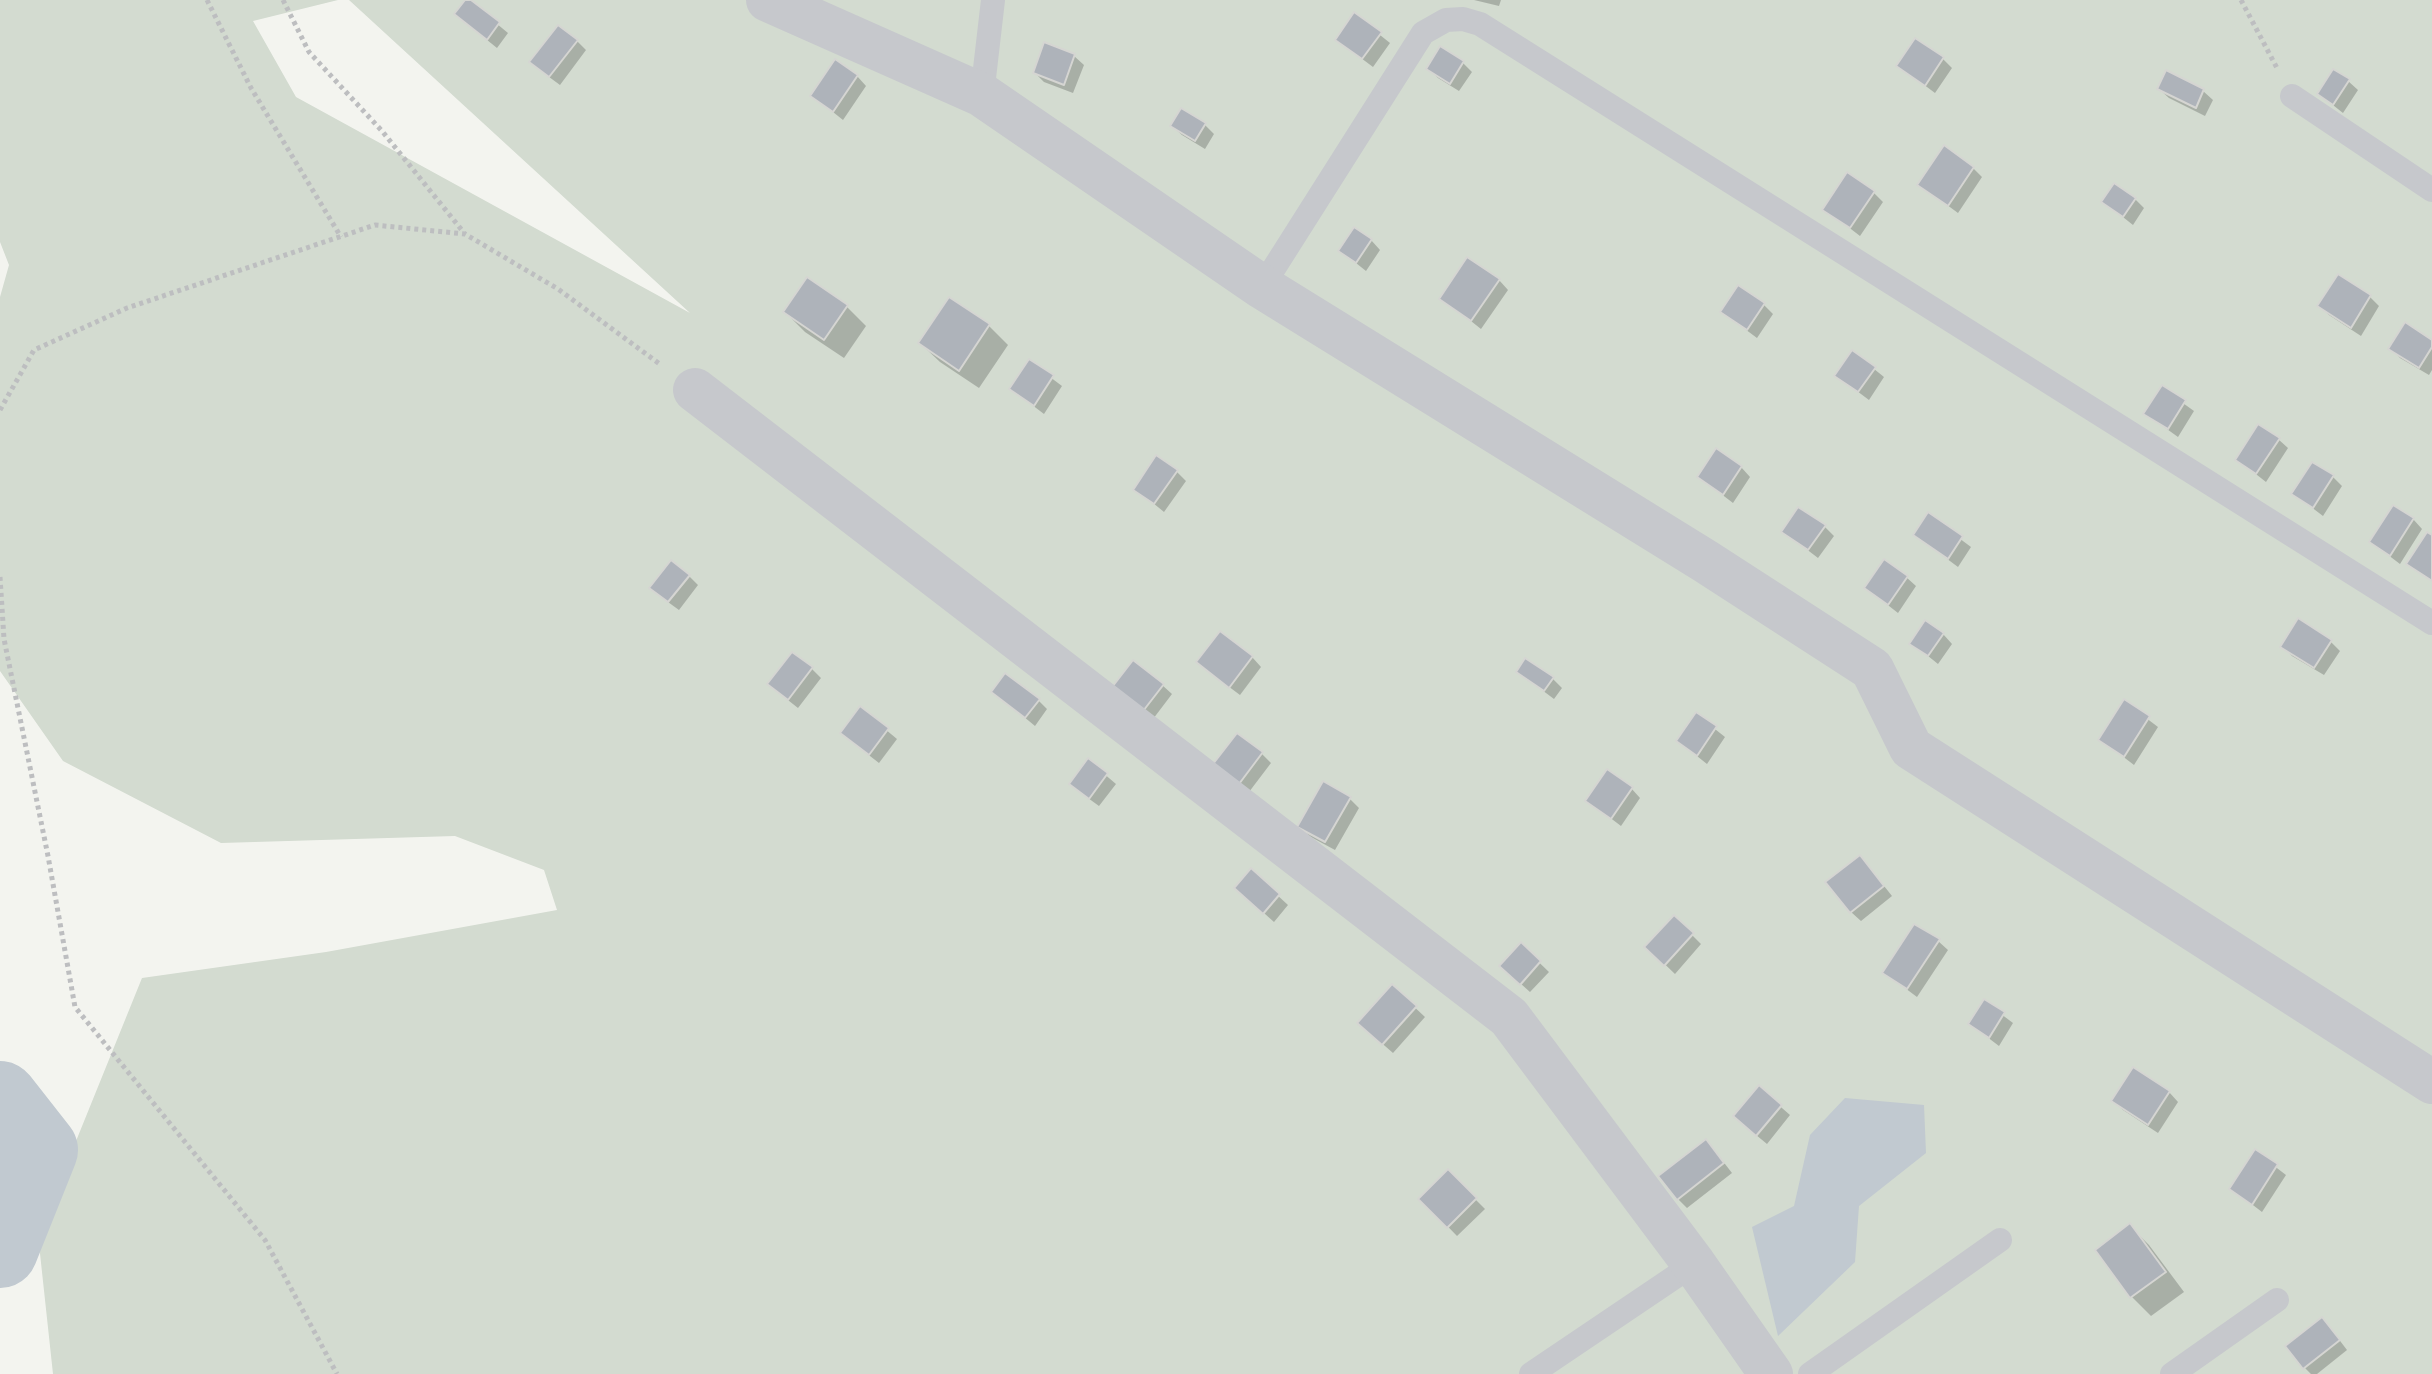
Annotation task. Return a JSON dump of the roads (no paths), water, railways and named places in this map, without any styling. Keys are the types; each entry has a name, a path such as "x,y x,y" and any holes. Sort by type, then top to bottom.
{"street":[{"path":"768,0 982,95 1262,287 1705,561 1872,669 1911,748 2432,1082"},
{"path":"695,390 1509,1017 1694,1264 1771,1374"}],"lane":[{"path":"982,95 993,0"},
{"path":"1262,287 1423,33 1446,20 1463,19 1480,24 2432,623"},
{"path":"2292,96 2432,190"},
{"path":"1810,1374 2000,1240"},
{"path":"1531,1374 1694,1264"},
{"path":"2172,1374 2277,1300"}],"waterway":[{"path":"0,1099 40,1150 0,1250"}]}
